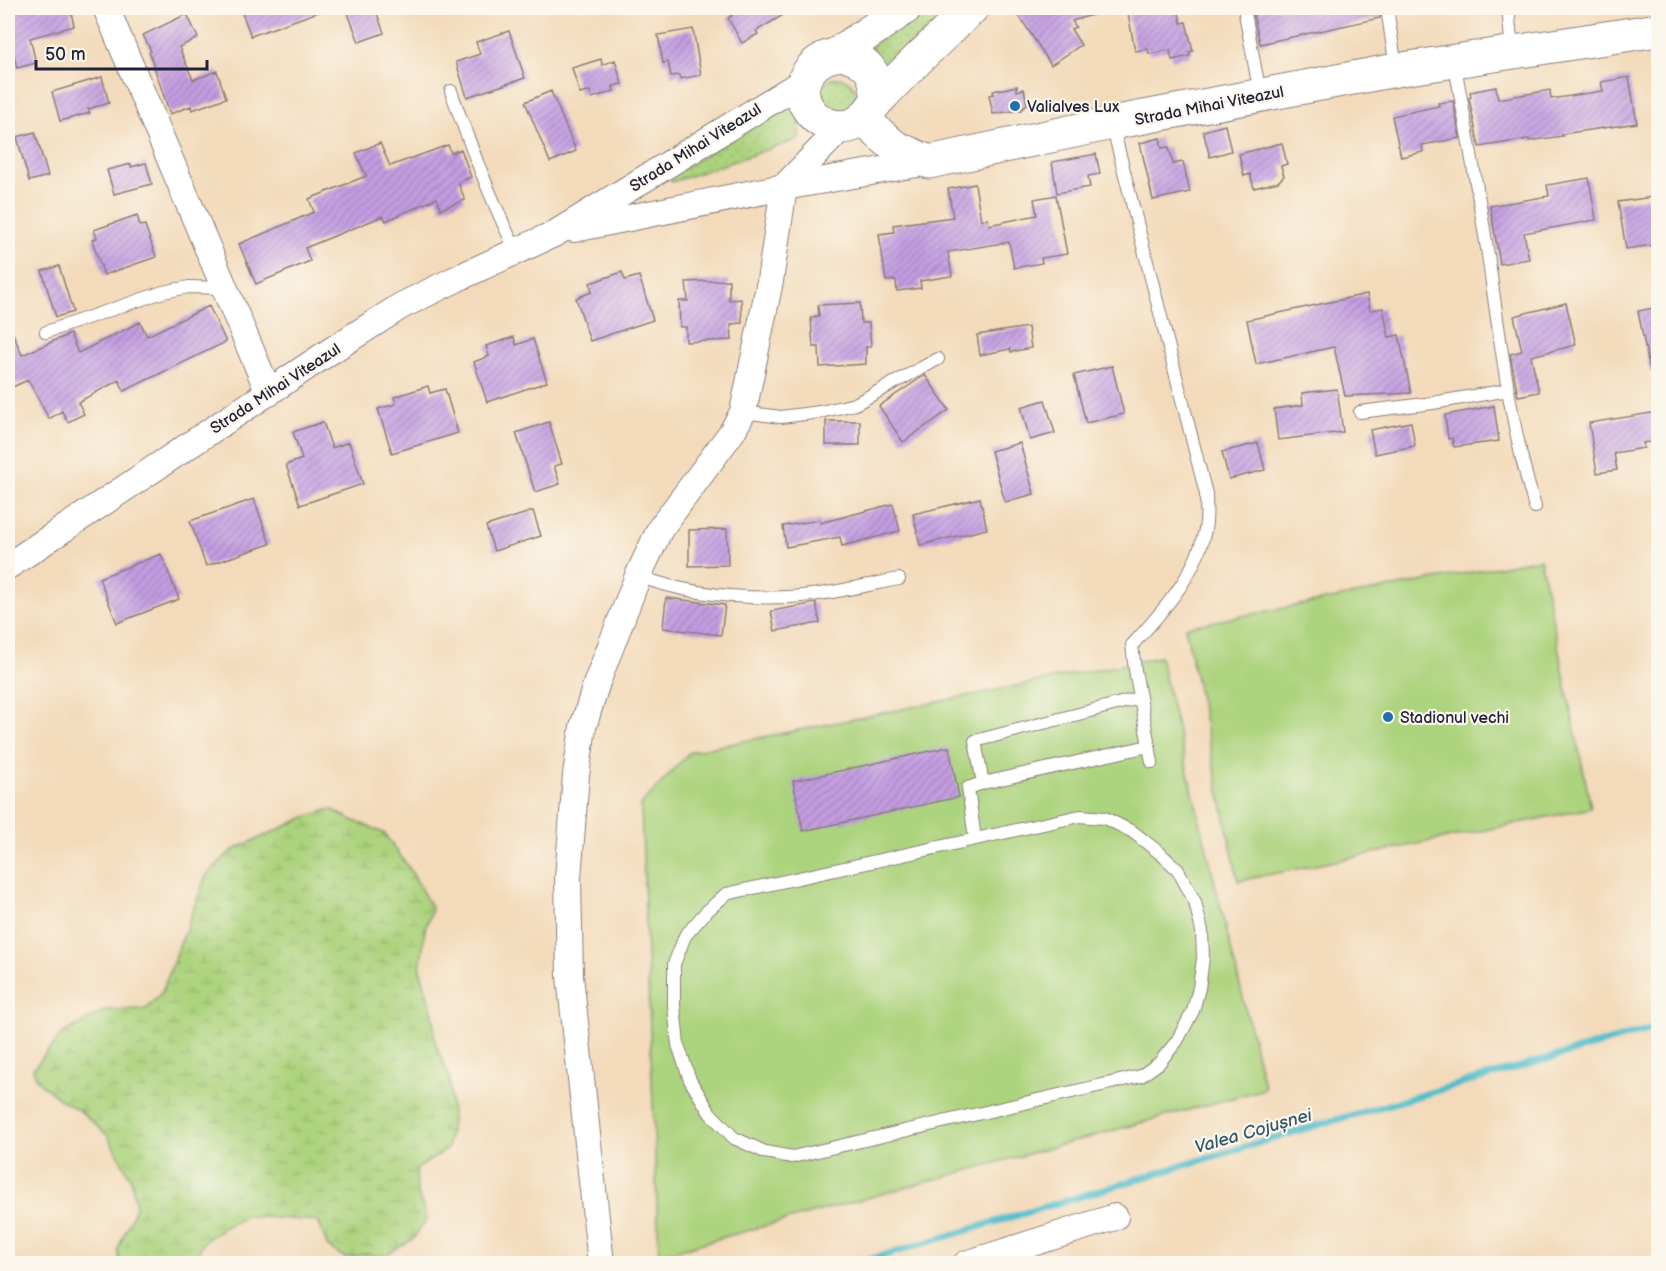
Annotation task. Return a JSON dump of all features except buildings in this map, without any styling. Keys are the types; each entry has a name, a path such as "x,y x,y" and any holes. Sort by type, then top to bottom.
{"street":[{"path":"106,8 268,393"},
{"path":"837,54 853,56 867,65 876,85 861,115 830,126 813,116 806,106 802,93 804,81 810,69 819,60 837,54 905,8"},
{"path":"602,1263 570,976 568,878 576,775 583,728 597,682 638,576 660,529 732,432 743,412 770,282 784,187 972,8"},
{"name":"Strada Mihai Viteazul","path":"556,233 1396,69 1659,30"},
{"name":"Strada Mihai Viteazul","path":"8,566 401,306 556,233 804,81"},
{"path":"861,115 895,147 929,162"},
{"path":"966,1263 1115,1217"}],"lane":[{"path":"1244,8 1260,96"},
{"path":"1387,8 1396,69"},
{"path":"1508,8 1512,51"},
{"path":"1454,60 1483,225 1508,390 1526,477 1535,507"},
{"path":"451,91 482,175 516,251"},
{"path":"1112,123 1206,494 1206,523 1198,552 1183,583 1132,645 1152,762"},
{"path":"46,332 163,292 189,287 224,288"},
{"path":"743,412 781,417 820,412 855,404 938,359"},
{"path":"1360,412 1433,403 1508,390"},
{"path":"638,576 661,585 710,594 756,597 800,595 899,579"},
{"path":"983,783 975,741 1140,698"},
{"path":"975,839 968,788 1149,746"},
{"path":"1080,816 1105,818 1133,832 1178,870 1195,902 1202,930 1203,958 1193,1011 1177,1041 1159,1063 1141,1076 792,1157 765,1152 734,1138 710,1113 700,1097 690,1080 678,1045 674,1005 674,964 685,936 726,894 975,839 1080,816"}],"green space":[{"path":"924,8 953,8 885,75 871,47"},
{"path":"838,78 851,83 856,96 851,109 838,114 825,109 820,96 825,83"},
{"path":"786,105 800,117 799,139 672,182 669,177"},
{"name":"Stadionul vechi","path":"1540,559 1591,808 1238,881 1185,627"},
{"path":"1160,657 1265,1089 659,1255 641,805 690,752"},
{"path":"331,809 384,833 411,871 432,909 425,929 420,969 433,1014 435,1042 450,1079 452,1121 447,1149 416,1170 417,1191 427,1219 413,1239 384,1256 366,1254 345,1258 328,1247 318,1221 246,1216 223,1228 204,1242 192,1263 120,1263 118,1249 136,1206 131,1179 107,1135 80,1111 59,1099 37,1080 33,1069 62,1034 105,1010 146,1009 162,992 206,876 231,851 308,816"}],"waterway":[{"name":"Valea Cojușnei","path":"855,1264 1311,1127 1658,1027"}],"place":[{"name":"Valialves Lux","path":"1015,106"},
{"name":"Stadionul vechi","path":"1388,717"}]}
